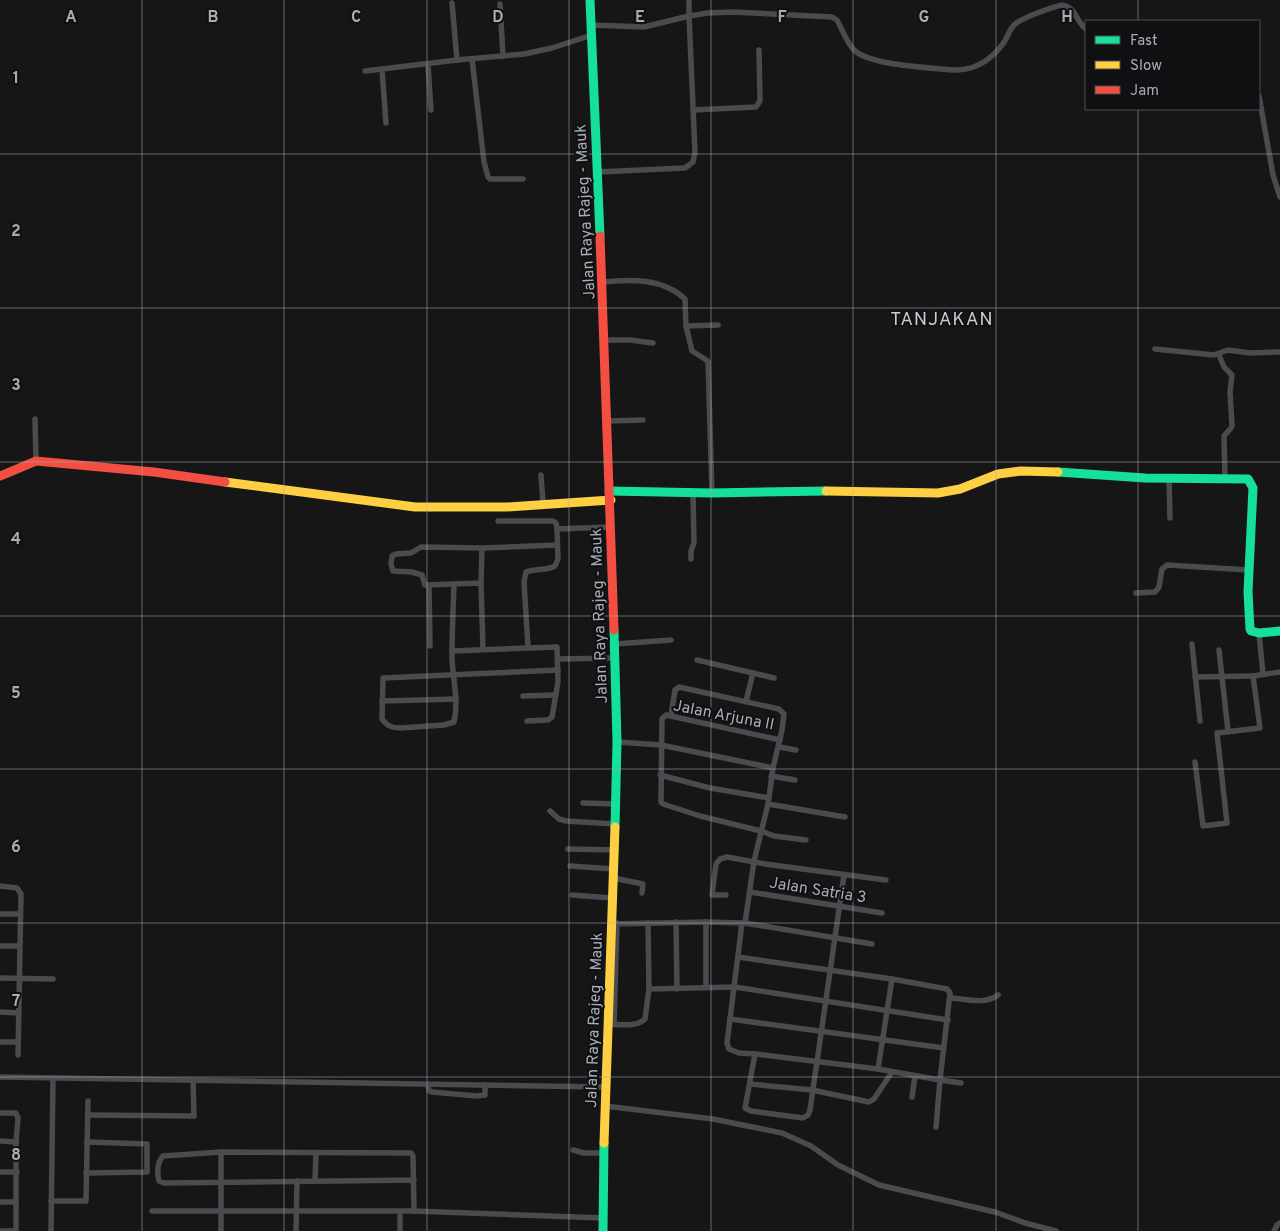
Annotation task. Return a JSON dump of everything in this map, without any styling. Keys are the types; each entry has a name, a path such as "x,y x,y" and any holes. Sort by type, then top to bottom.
{"street":[{"name":"Jalan Raya Rajeg - Mauk","path":"590,0 603,282 616,658 617,742 612,898 614,923 611,1024 605,1087 603,1231"},
{"path":"597,172 685,168 693,162 695,152 688,0"},
{"path":"452,3 457,60"},
{"path":"500,4 503,56"},
{"path":"365,71 539,52 591,30 644,27 708,13 733,12 826,16 837,20 853,50 863,57 880,61 964,71 972,69 988,59 1003,44 1014,25 1056,7 1069,6 1085,28"},
{"path":"693,110 756,107 760,100 759,50"},
{"path":"472,59 484,162 488,177 490,179 523,179"},
{"path":"428,65 431,110"},
{"path":"382,69 386,122"},
{"path":"1260,102 1272,175 1280,197"},
{"path":"603,282 638,280 673,290 685,299 686,326 692,351 708,361 712,493"},
{"path":"686,326 718,325"},
{"path":"605,340 630,340 653,343"},
{"path":"1154,349 1219,354 1228,350 1280,352"},
{"path":"1219,354 1224,367 1232,375 1230,392 1232,426 1224,436 1225,478"},
{"path":"35,419 36,461"},
{"path":"608,421 643,420"},
{"path":"0,476 36,461 154,472 415,507 498,507 610,496 693,493 792,491 938,493 960,489 998,474 1021,471 1169,479 1243,478 1248,479 1253,488 1248,592 1250,629 1254,633 1259,634 1280,631"},
{"path":"541,475 543,504"},
{"path":"1169,479 1170,518"},
{"path":"690,559 694,543 693,493"},
{"path":"498,521 553,521 556,523 558,559 555,566 549,569 529,570 525,574 528,647"},
{"path":"556,529 610,527"},
{"path":"481,583 423,584 422,575 392,570 392,556 411,553 421,547 482,548 557,545"},
{"path":"482,548 483,649"},
{"path":"1136,593 1155,592 1159,587 1162,569 1167,565 1249,570"},
{"path":"454,584 452,651 453,676 456,699 454,722 451,724 401,728 388,726 382,719 383,678 453,676 558,670"},
{"path":"428,585 430,646"},
{"path":"1259,634 1263,674"},
{"path":"615,644 671,640"},
{"path":"1192,644 1200,721"},
{"path":"452,651 557,647 556,695 551,719 527,721"},
{"path":"1218,650 1228,731"},
{"path":"558,659 616,658"},
{"path":"697,660 774,678"},
{"path":"1195,677 1254,676 1280,672"},
{"path":"746,702 752,673"},
{"path":"1195,762 1203,826 1227,823 1217,732 1260,728 1254,676"},
{"path":"671,715 675,690 678,688 779,709 784,720 754,861 738,957 727,1043 729,1049 739,1053 817,1061 961,1083"},
{"path":"523,696 556,695"},
{"path":"382,701 456,699"},
{"name":"Jalan Arjuna II","path":"661,744 663,716 671,715 780,740"},
{"path":"617,742 661,744 773,768"},
{"path":"661,744 660,798 663,804 700,816 761,830 774,836 806,840"},
{"path":"778,747 796,750"},
{"path":"660,775 768,801 845,816"},
{"path":"772,776 795,780"},
{"path":"583,802 616,804"},
{"path":"550,812 559,819 566,821 615,824"},
{"path":"568,849 615,850"},
{"path":"726,895 712,895 716,864 722,858 728,857 886,880"},
{"path":"570,866 614,874 642,884 642,894"},
{"path":"754,1054 750,1084 744,1105 747,1110 797,1118 803,1118 808,1115 844,875"},
{"path":"0,886 18,888 20,890 18,1055"},
{"name":"Jalan Satria 3","path":"750,892 882,912"},
{"path":"572,895 612,898"},
{"path":"0,914 19,914"},
{"path":"676,922 677,989"},
{"path":"706,922 706,987"},
{"path":"614,923 744,923 872,944"},
{"path":"611,1024 636,1024 643,1022 645,1019 649,989 648,923"},
{"path":"0,946 20,946"},
{"path":"738,957 892,979 947,989 951,998 936,1127"},
{"path":"0,978 53,978"},
{"path":"878,1070 892,979"},
{"path":"649,989 735,987 948,1020"},
{"path":"951,998 985,1001 998,995"},
{"path":"0,1012 19,1013"},
{"path":"730,1019 944,1048"},
{"path":"0,1042 18,1042"},
{"path":"750,1084 812,1090 869,1102 874,1099 892,1072"},
{"path":"912,1097 915,1076"},
{"path":"0,1077 605,1087"},
{"path":"51,1231 53,1078"},
{"path":"88,1115 194,1116 193,1080"},
{"path":"428,1085 429,1091 432,1092 473,1096 485,1095 485,1085"},
{"path":"51,1202 86,1201 88,1101"},
{"path":"605,1106 712,1119 782,1133 811,1146 838,1165 879,1185 995,1212 1025,1223 1056,1231"},
{"path":"0,1113 16,1114 17,1116 16,1231 0,1230"},
{"path":"0,1141 16,1142"},
{"path":"86,1173 147,1172 147,1144 87,1142"},
{"path":"573,1150 584,1154 604,1153"},
{"path":"221,1152 221,1231"},
{"path":"414,1180 161,1182 158,1179 158,1168 159,1160 163,1156 221,1152 411,1153 413,1156 414,1180 414,1211"},
{"path":"315,1181 316,1153"},
{"path":"0,1172 16,1172"},
{"path":"296,1231 297,1181"},
{"path":"0,1202 16,1202"},
{"path":"152,1210 414,1211 603,1218"},
{"path":"400,1212 400,1231"},
{"path":"1274,1231 1280,1223"}],"traffic: fast":[{"path":"590,0 600,236"},
{"path":"1058,472 1145,478 1248,479 1253,488 1248,592 1250,629 1259,633 1280,631"},
{"path":"609,491 712,493 826,491"},
{"path":"614,630 617,742 615,827"},
{"path":"603,1231 604,1143"}],"traffic: slow":[{"path":"826,491 938,493 960,489 998,474 1021,471 1058,472"},
{"path":"225,482 415,507 507,507 611,500"},
{"path":"604,1143 615,827"}],"traffic: jam":[{"path":"600,236 614,630"},
{"path":"0,476 36,461 154,472 225,482"}],"district":[{"name":"TANJAKAN","path":"942,318"}]}
